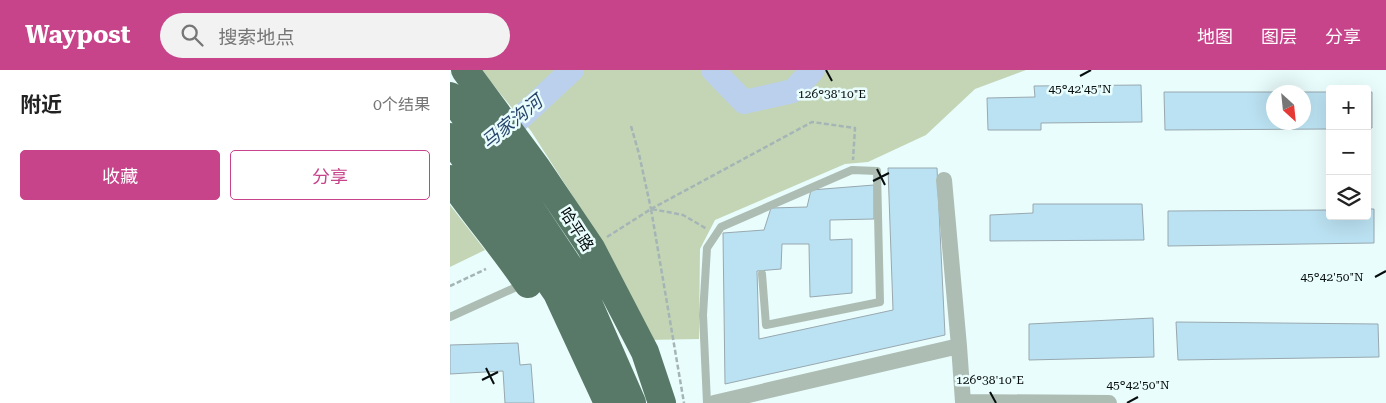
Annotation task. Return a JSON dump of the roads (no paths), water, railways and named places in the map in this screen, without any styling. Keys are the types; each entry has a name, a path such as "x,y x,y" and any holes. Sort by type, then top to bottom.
{"highway":[{"name":"哈平路","path":"472,80 537,168 591,248 645,352 662,403"},
{"name":"哈平路","path":"454,101 495,201 513,262 545,308 591,403"},
{"name":"哈平路","path":"450,137 557,293 608,403"},
{"name":"哈平路","path":"450,179 495,201 578,280 632,403"}],"street":[{"path":"944,180 959,346 959,402 1109,403"},
{"path":"714,403 959,346"}],"lane":[{"path":"707,403 703,315 707,248 721,227 852,170 876,171 880,302 766,325 762,274"},
{"path":"450,317 527,282"}],"waterway":[{"name":"马家沟河","path":"493,138 518,120 572,70"},
{"name":"马家沟河","path":"713,70 744,102 793,91 813,70"}]}
